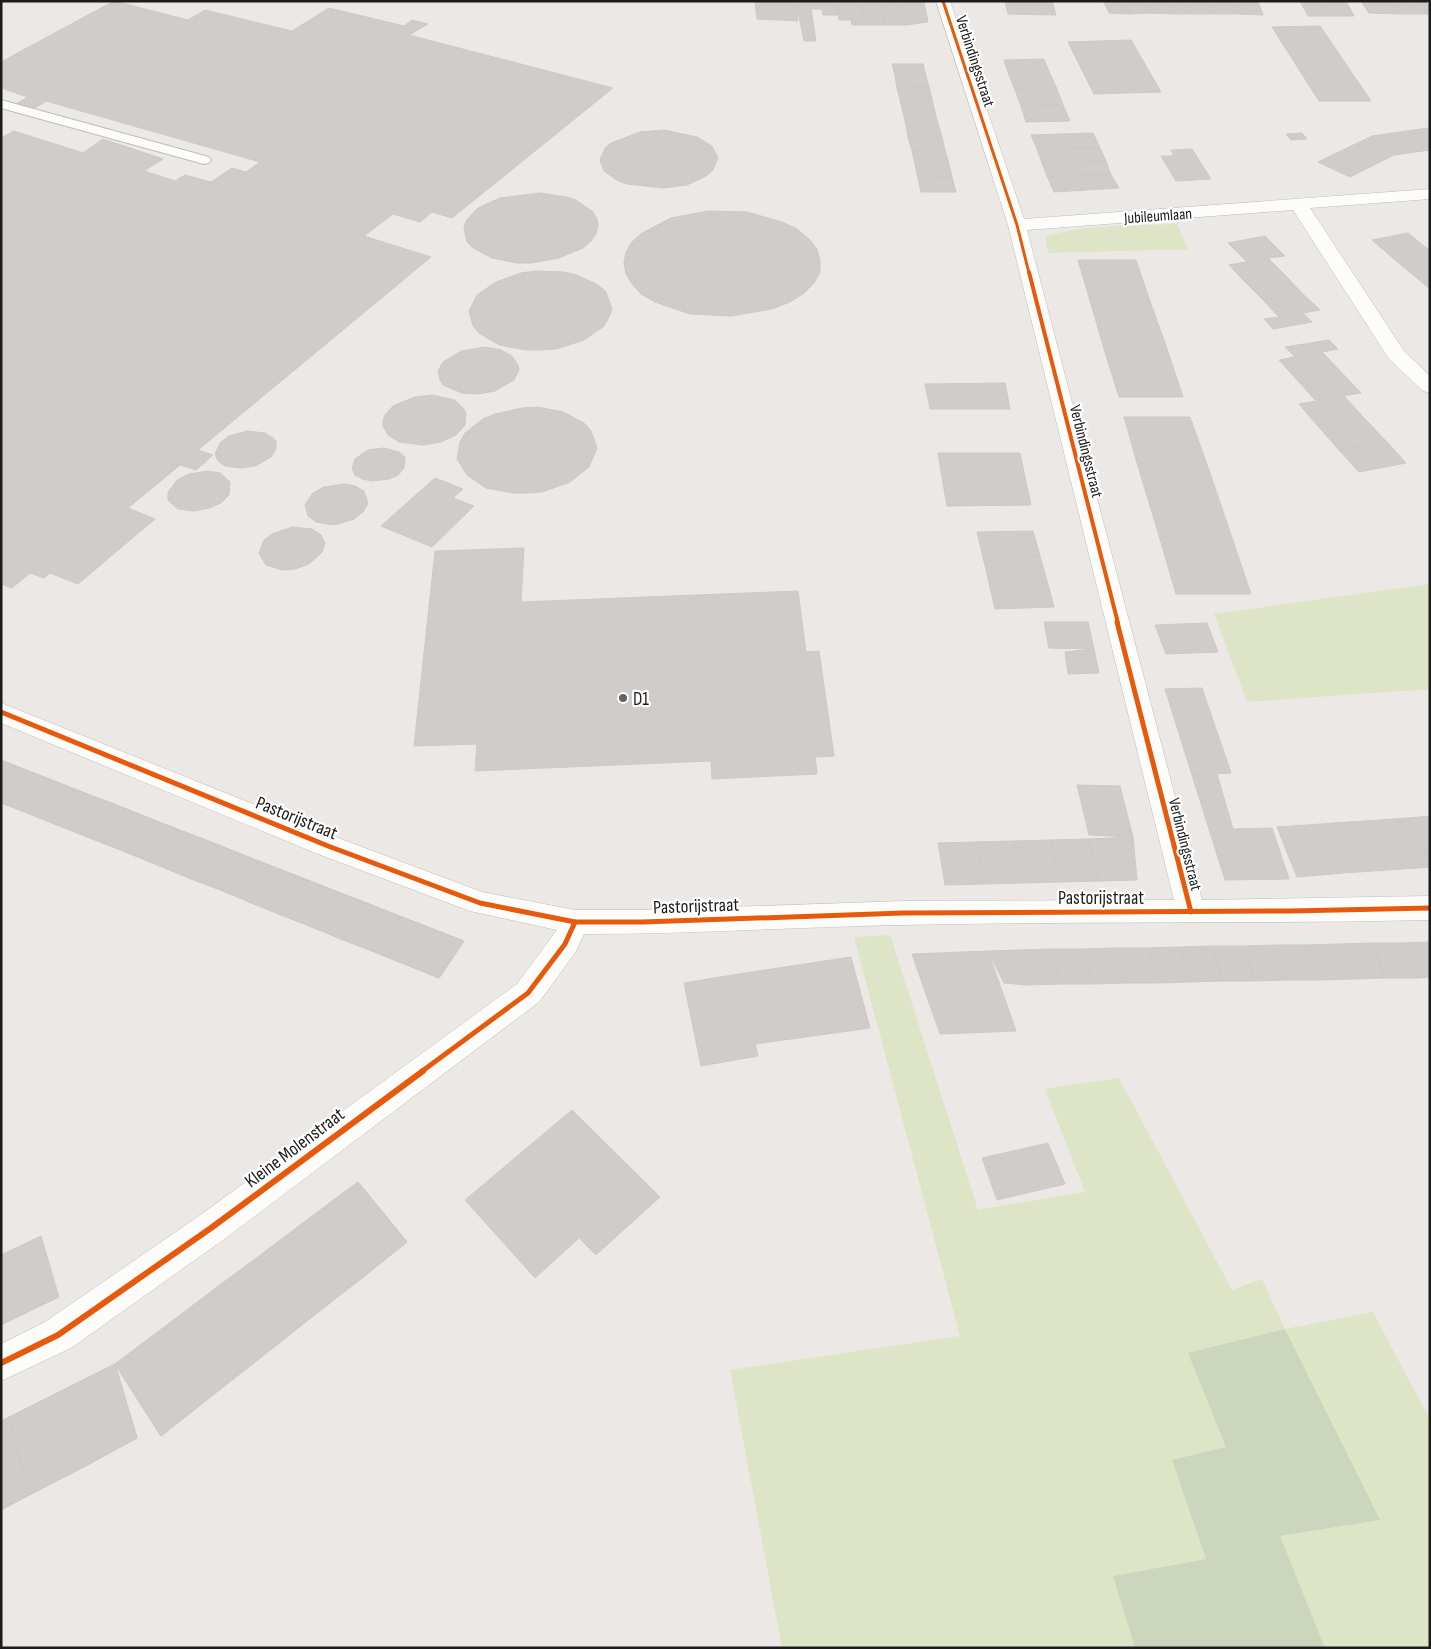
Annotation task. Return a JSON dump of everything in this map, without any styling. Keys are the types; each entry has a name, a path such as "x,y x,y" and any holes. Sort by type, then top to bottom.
{"street":[{"name":"Verbindingsstraat","path":"943,1 1017,225 1191,912"},
{"name":"Jubileumlaan","path":"1017,225 1430,194"},
{"path":"1299,205 1396,355 1430,387"},
{"name":"Pastorijstraat","path":"1,712 328,846 480,903 574,922 643,922 903,913 1191,912 1430,908"},
{"name":"Kleine Molenstraat","path":"1,1363 58,1335 187,1245 528,993 565,944 574,922"}],"lane":[{"path":"1,104 204,160"}],"green space":[{"path":"1177,224 1188,249 1048,253 1045,237 1092,228"},
{"path":"1430,584 1430,689 1247,702 1214,614"},
{"path":"890,935 978,1210 1085,1192 1045,1089 1119,1078 1232,1290 1262,1279 1285,1329 1373,1312 1430,1420 1430,1648 1325,1648 1279,1536 1379,1520 1226,1448 1172,1460 1206,1559 1113,1576 1135,1648 782,1648 730,1370 960,1336 854,937"},
{"path":"1285,1329 1380,1520 1280,1536 1325,1648 1135,1648 1113,1576 1206,1559 1172,1460 1226,1447 1188,1353"}],"building":[{"path":"114,1 188,20 205,10 292,31 329,8 404,26 412,20 428,24 409,35 613,88 452,218 432,212 420,222 393,214 364,236 431,257 198,450 213,455 196,470 180,465 128,508 155,519 78,584 50,573 44,578 30,573 12,588 1,584 1,138 14,131 83,153 103,139 163,159 144,171 175,181 185,175 211,182 232,168 246,172 260,162 46,101 33,109 16,104 28,97 1,88 1,62"},
{"path":"755,1 796,1 798,21 757,19"},
{"path":"796,1 837,1 838,15 823,15 822,9 811,9 816,41 804,41"},
{"path":"837,1 862,1 865,25 852,25 851,20 839,20"},
{"path":"862,1 881,1 885,25 865,25"},
{"path":"881,1 902,1 906,25 885,25"},
{"path":"902,1 924,1 928,22 906,25"},
{"path":"1005,1 1052,1 1056,15 1008,14"},
{"path":"1103,1 1123,1 1130,14 1109,13"},
{"path":"1123,1 1145,1 1151,13 1130,14"},
{"path":"1145,1 1166,1 1173,14 1151,13"},
{"path":"1166,1 1184,1 1192,14 1173,14"},
{"path":"1184,1 1209,1 1215,14 1192,14"},
{"path":"1209,1 1233,1 1239,14 1215,14"},
{"path":"1233,1 1258,1 1263,15 1239,14"},
{"path":"1300,1 1322,1 1330,16 1308,16"},
{"path":"1322,1 1346,1 1354,16 1330,16"},
{"path":"1361,1 1391,1 1399,14 1369,13"},
{"path":"1391,1 1407,1 1416,14 1399,14"},
{"path":"1407,1 1425,1 1430,7 1430,14 1416,14"},
{"path":"1320,26 1371,101 1319,101 1272,27"},
{"path":"1131,40 1161,92 1094,94 1068,42"},
{"path":"1044,59 1050,74 1009,75 1004,60"},
{"path":"892,64 923,64 926,76 895,76"},
{"path":"1050,74 1057,89 1015,90 1009,75"},
{"path":"895,76 926,76 929,87 897,88"},
{"path":"929,87 932,99 900,100 897,88"},
{"path":"1057,89 1063,105 1021,106 1015,90"},
{"path":"932,99 935,112 903,112 900,100"},
{"path":"1063,105 1070,121 1026,122 1021,106"},
{"path":"903,112 935,112 938,124 906,125"},
{"path":"938,124 942,137 908,137 906,125"},
{"path":"1430,129 1430,150 1394,155 1350,177 1318,162 1372,136"},
{"path":"664,130 697,137 712,146 718,158 713,170 706,176 687,185 663,188 627,184 618,181 604,171 600,160 605,148 611,143 640,132"},
{"path":"1093,133 1100,148 1037,149 1031,135"},
{"path":"1302,133 1307,139 1291,140 1286,134"},
{"path":"908,137 942,137 945,150 912,151"},
{"path":"1100,148 1106,161 1042,163 1037,149"},
{"path":"1192,149 1211,179 1176,181 1161,156 1174,156 1171,150"},
{"path":"945,150 949,164 915,164 912,151"},
{"path":"1106,161 1111,175 1047,176 1042,163"},
{"path":"915,164 949,164 952,177 918,178"},
{"path":"1111,175 1119,188 1054,192 1047,176"},
{"path":"952,177 956,192 921,192 918,178"},
{"path":"540,193 576,200 593,212 598,226 596,234 591,241 583,248 559,258 531,263 517,263 492,258 473,248 467,242 464,228 466,221 478,208 500,198"},
{"path":"708,211 747,212 782,222 797,229 817,249 820,260 820,272 814,283 804,293 790,302 772,309 731,316 690,314 655,302 641,294 626,274 624,263 626,252 632,242 642,233 671,218"},
{"path":"1408,233 1430,251 1430,259 1401,265 1372,240"},
{"path":"1265,236 1285,256 1246,261 1228,243"},
{"path":"1268,258 1283,273 1243,280 1229,265"},
{"path":"1430,259 1429,288 1401,265"},
{"path":"1078,260 1136,260 1151,304 1091,304"},
{"path":"535,271 564,272 577,275 598,285 606,292 612,309 604,326 584,340 556,349 541,350 526,350 499,345 479,333 473,326 469,311 477,295 496,282 521,273"},
{"path":"1283,273 1302,293 1263,300 1243,280"},
{"path":"1302,293 1320,310 1303,313 1312,322 1273,329 1264,319 1279,317 1263,300"},
{"path":"1091,304 1151,304 1167,349 1104,349"},
{"path":"1329,340 1338,349 1322,352 1343,374 1299,382 1279,360 1295,357 1285,347"},
{"path":"485,347 501,350 512,356 519,370 514,380 495,391 478,394 462,393 443,385 438,371 443,362 461,351"},
{"path":"1104,349 1167,349 1183,397 1119,397"},
{"path":"1343,374 1361,393 1315,400 1299,382"},
{"path":"1005,383 1010,409 930,409 925,384"},
{"path":"432,395 455,400 464,409 466,414 465,425 456,435 441,442 423,445 399,442 388,435 383,426 383,421 385,415 393,406 415,397"},
{"path":"1344,396 1363,417 1317,425 1299,404"},
{"path":"537,407 563,412 584,423 591,431 597,448 589,467 570,482 542,492 527,493 513,493 486,488 467,475 457,459 460,442 465,433 483,419 495,414"},
{"path":"1124,417 1190,417 1210,473 1140,473"},
{"path":"1363,417 1386,441 1339,450 1317,425"},
{"path":"247,431 265,433 276,441 276,449 271,457 255,466 242,468 225,466 218,461 215,454 220,443 229,436"},
{"path":"1386,441 1406,463 1359,472 1339,450"},
{"path":"384,448 399,452 405,457 404,468 398,475 389,479 372,481 355,475 352,469 355,459 368,450"},
{"path":"938,453 1020,453 1026,482 943,483"},
{"path":"208,471 220,473 230,482 229,495 221,503 195,511 178,509 168,500 168,492 177,480 189,474"},
{"path":"1140,473 1210,473 1230,532 1158,532"},
{"path":"435,478 463,489 453,498 474,506 432,547 381,526"},
{"path":"1026,482 1031,505 947,506 943,483"},
{"path":"344,484 355,486 364,491 368,503 363,512 354,519 334,525 316,522 308,516 305,505 313,493 324,487"},
{"path":"293,527 312,529 321,535 325,543 322,552 309,564 295,569 282,570 266,565 259,553 264,540 274,533"},
{"path":"1033,531 1040,556 983,557 977,532"},
{"path":"1158,532 1230,532 1251,594 1176,594"},
{"name":"D1","path":"524,548 521,602 798,591 806,652 819,651 834,756 815,757 817,774 712,779 711,761 475,771 477,744 414,746 435,551"},
{"path":"1040,556 1047,581 989,583 983,557"},
{"path":"1047,581 1054,607 995,609 989,583"},
{"path":"1044,622 1088,622 1094,649 1049,648"},
{"path":"1207,623 1218,652 1166,654 1155,625"},
{"path":"1094,649 1099,673 1068,674 1065,652"},
{"path":"1202,688 1231,773 1192,775 1165,689"},
{"path":"1,760 464,941 439,978 1,802"},
{"path":"1,761 25,770 1,793"},
{"path":"25,770 51,780 22,811 1,803 1,793"},
{"path":"1217,774 1233,829 1272,828 1289,879 1225,880 1192,775"},
{"path":"51,780 78,791 49,822 22,811"},
{"path":"1077,785 1120,786 1133,837 1089,835"},
{"path":"78,791 106,801 77,833 49,822"},
{"path":"106,801 134,812 105,844 77,833"},
{"path":"134,812 161,823 133,855 105,844"},
{"path":"1430,816 1430,861 1408,818"},
{"path":"1408,818 1430,861 1430,867 1388,870 1364,821"},
{"path":"1364,821 1388,870 1343,873 1321,824"},
{"path":"161,823 190,834 162,867 133,855"},
{"path":"1321,824 1343,873 1297,877 1277,827"},
{"path":"190,834 219,845 191,879 162,867"},
{"path":"1133,837 1137,880 1099,881 1088,839"},
{"path":"1088,839 1099,881 1060,882 1051,840"},
{"path":"1051,840 1060,882 1022,883 1013,841"},
{"path":"1013,841 1022,883 984,884 976,842"},
{"path":"976,842 984,884 945,885 938,843"},
{"path":"219,845 248,858 221,890 191,879"},
{"path":"248,858 278,869 251,903 221,890"},
{"path":"278,869 308,881 281,915 251,903"},
{"path":"308,881 338,893 312,927 281,915"},
{"path":"338,893 369,904 343,940 312,927"},
{"path":"369,904 400,917 375,952 343,940"},
{"path":"400,917 432,929 407,965 375,952"},
{"path":"432,929 464,941 439,978 407,965"},
{"path":"1430,942 1430,977 1418,978 1404,943"},
{"path":"1372,943 1404,943 1418,978 1385,978"},
{"path":"1372,943 1385,978 1353,979 1340,944"},
{"path":"1340,944 1353,979 1320,980 1308,945"},
{"path":"1276,945 1308,945 1320,980 1288,980"},
{"path":"1276,945 1288,980 1255,981 1244,946"},
{"path":"1212,946 1244,946 1255,981 1222,981"},
{"path":"1212,946 1222,981 1190,982 1180,947"},
{"path":"1180,947 1190,982 1158,983 1148,948"},
{"path":"1116,948 1148,948 1158,983 1125,983"},
{"path":"1116,948 1125,983 1092,984 1084,949"},
{"path":"1052,949 1084,949 1092,984 1060,984"},
{"path":"1052,949 1060,984 1027,985 1020,950"},
{"path":"1020,950 1027,985 1004,983 988,951"},
{"path":"988,951 1016,1031 940,1034 912,954"},
{"path":"851,957 870,1028 755,1044 739,974"},
{"path":"739,974 758,1056 701,1066 684,983"},
{"path":"572,1110 660,1197 596,1255 579,1238 535,1278 465,1200"},
{"path":"1048,1143 1065,1184 997,1200 982,1158"},
{"path":"358,1182 407,1242 361,1279 312,1216"},
{"path":"358,1182 407,1242 161,1436 115,1364"},
{"path":"312,1216 361,1279 313,1316 266,1251"},
{"path":"41,1236 59,1297 1,1325 1,1255"},
{"path":"266,1251 313,1316 264,1355 217,1287"},
{"path":"217,1287 264,1355 213,1395 167,1325"},
{"path":"167,1325 213,1395 161,1436 115,1364"},
{"path":"115,1364 137,1438 84,1467 63,1390"},
{"path":"115,1364 137,1438 1,1510 1,1421"},
{"path":"63,1390 84,1467 29,1495 9,1418"},
{"path":"9,1418 29,1495 1,1510 1,1422"}],"cycle path":[{"path":"943,1 1017,225 1191,912"},
{"path":"1,712 328,846 480,903 575,922 643,922 903,913 1290,911 1430,908"},
{"path":"1,1363 58,1335 211,1228 528,993 565,944 575,922"}],"place":[{"name":"D1","path":"623,698"}]}
